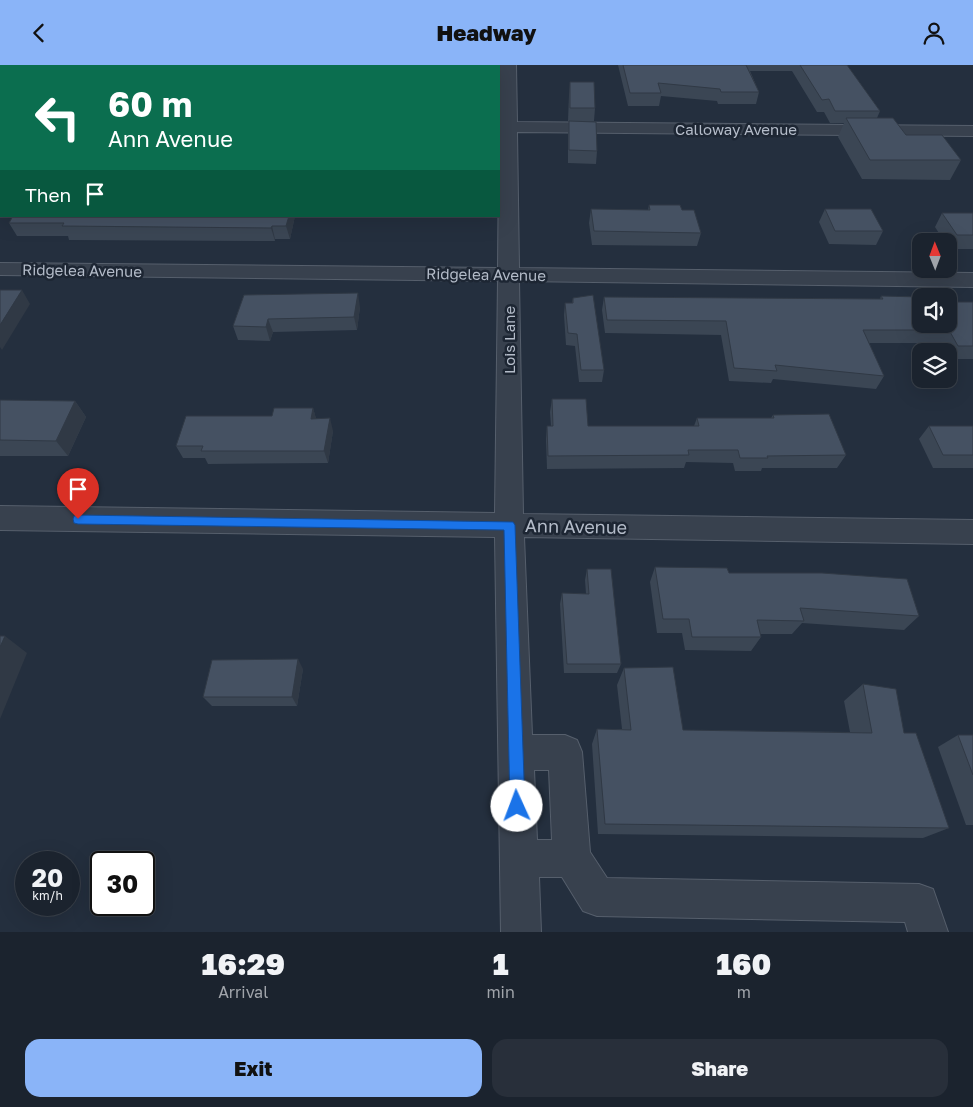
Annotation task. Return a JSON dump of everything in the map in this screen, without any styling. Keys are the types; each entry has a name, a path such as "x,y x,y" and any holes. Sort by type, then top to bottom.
{"street":[{"name":"Lois Lane","path":"508,65 503,127 509,275 509,525 521,932"},
{"name":"Calloway Avenue","path":"503,127 973,131"},
{"name":"Ridgelea Avenue","path":"0,269 973,280"},
{"name":"Ann Avenue","path":"0,519 973,531"},
{"path":"516,753 565,752 572,858 597,897 919,903 928,932"},
{"path":"519,859 572,858"}],"building":[{"path":"623,65 746,65 759,92 721,92 720,89 658,83 661,93 630,93"},
{"path":"800,65 847,65 880,111 835,111 829,99 822,100"},
{"path":"570,82 594,82 595,108 570,108"},
{"path":"846,118 893,118 906,135 942,135 961,160 870,160"},
{"path":"569,121 596,122 597,151 569,150"},
{"path":"649,205 680,205 682,210 694,210 701,233 594,231 591,209 650,210"},
{"path":"825,209 871,209 883,231 835,231"},
{"path":"942,213 973,213 973,235 958,235 958,233 956,233"},
{"path":"12,217 289,217 286,226 272,226 271,228 62,226 64,223 9,223"},
{"path":"0,290 22,290 0,325"},
{"path":"358,293 354,317 268,319 266,327 233,326 244,295"},
{"path":"593,295 604,370 581,370 577,334 568,333 565,303 573,303 573,298"},
{"path":"881,296 912,297 912,330 863,330 884,376 775,365 777,371 734,368 726,321 607,320 604,297 883,299"},
{"path":"957,302 973,302 973,346 958,346 951,333 957,333"},
{"path":"552,399 586,399 588,426 699,426 697,418 774,418 773,415 829,414 846,455 740,458 738,450 688,450 689,455 548,456 547,426 553,426"},
{"path":"0,400 75,401 56,441 0,440"},
{"path":"274,408 313,408 311,419 330,418 324,451 201,451 203,446 176,446 186,416 272,416"},
{"path":"929,426 973,426 973,455 943,455"},
{"path":"655,567 727,568 729,573 822,573 907,579 919,616 800,608 804,621 757,620 761,637 692,637 689,619 663,619"},
{"path":"587,569 611,569 621,664 567,664 562,593 589,594"},
{"path":"0,636 5,636 0,647"},
{"path":"298,659 292,697 203,697 212,660"},
{"path":"673,667 683,730 872,733 863,684 896,689 904,733 916,733 949,828 605,824 597,729 631,730 624,668"},
{"path":"958,735 973,735 973,775"}],"route":[{"path":"78,519 509,525 517,806"}]}
